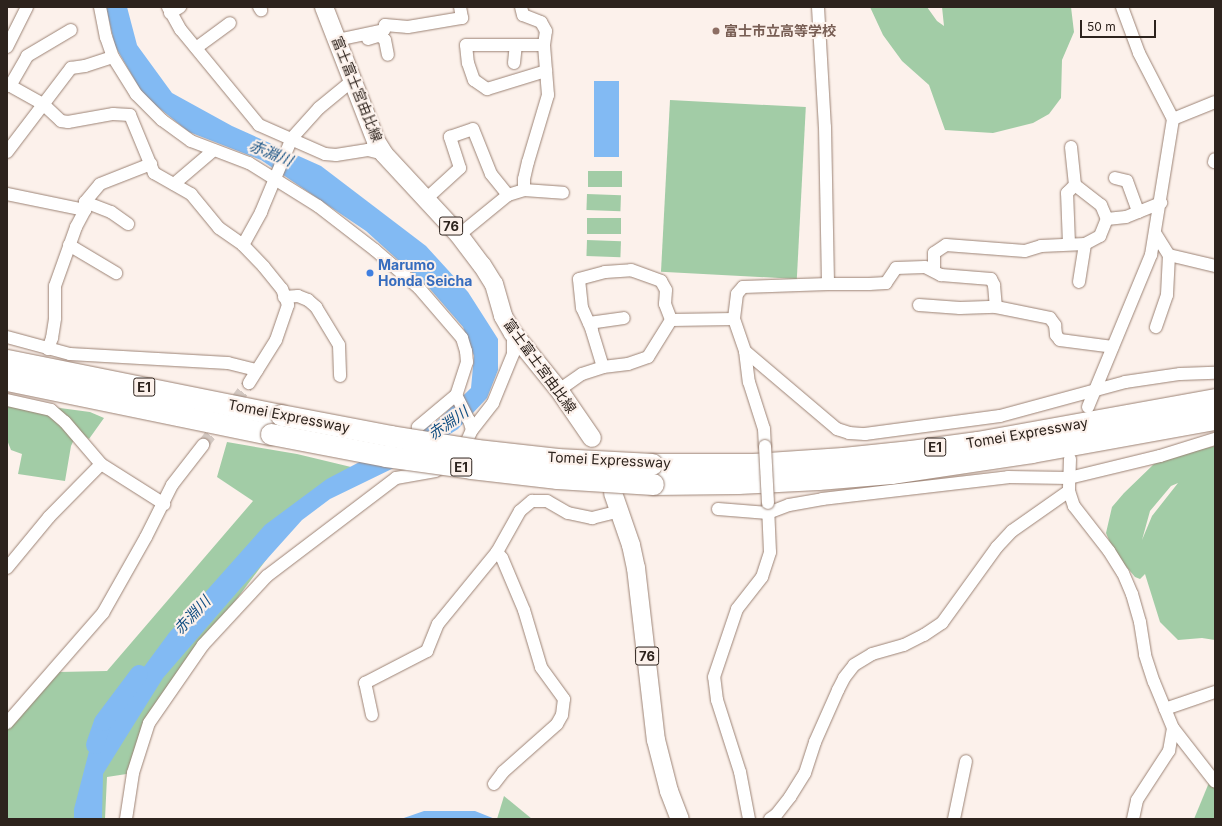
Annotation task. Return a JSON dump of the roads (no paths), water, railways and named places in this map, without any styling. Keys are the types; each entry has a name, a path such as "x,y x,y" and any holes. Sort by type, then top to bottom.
{"highway":[{"name":"Tomei Expressway","path":"7,360 391,436 477,450 557,459 653,474 745,483 891,473 1031,452 1215,419"},
{"name":"Tomei Expressway","path":"7,380 386,456 558,478 653,474 911,451 977,442 1215,399"}],"main road":[{"name":"富士富士宮由比線","path":"324,7 376,141 384,154 459,234 482,265 494,284 503,316 513,333 559,390 592,438"},
{"name":"76","path":"613,493 621,511 636,568 656,740 669,791 680,819"}],"street":[{"path":"7,47 27,7"},
{"path":"100,7 106,37 113,57 136,94 162,120 191,141 249,163 318,206 376,250 420,288 446,317 462,338 466,351 464,374 456,395 418,427"},
{"path":"339,44 384,30 385,25 408,27 462,18 460,7"},
{"path":"522,7 523,15 541,22 546,31 544,45 548,95 528,162 524,179 524,190"},
{"path":"818,7 825,127 828,284"},
{"path":"1088,407 1151,255 1161,203 1173,119 1139,53 1122,7"},
{"path":"173,9 196,48 259,125 292,138 325,154 336,155 368,150 384,154"},
{"path":"196,48 230,23"},
{"path":"70,30 27,56 8,85 42,104 61,121 68,122 113,114 130,115 154,173 191,194 219,228 243,245 282,289 288,305 281,328 276,340 249,383"},
{"path":"339,44 378,36 385,40 388,55"},
{"path":"544,45 466,45 468,63 474,80 487,89 546,71"},
{"path":"514,63 516,45"},
{"path":"7,151 71,68 85,66 113,57"},
{"path":"243,245 261,212 292,138 319,108 353,80"},
{"path":"1173,119 1215,102"},
{"path":"426,199 460,168 450,137 473,129 491,174 508,196"},
{"path":"934,271 934,253 946,245 1026,250 1041,246 1085,244 1100,236 1107,218 1101,205 1075,185 1071,147"},
{"path":"174,184 214,150"},
{"path":"48,349 52,338 55,318 55,286 85,206 100,184 151,164"},
{"path":"1115,178 1127,181 1138,212"},
{"path":"1069,244 1068,193 1075,185"},
{"path":"459,234 508,196 524,190 563,193"},
{"path":"7,194 85,206 111,212 128,224"},
{"path":"1107,218 1126,217 1161,203"},
{"path":"1155,233 1169,255 1167,296 1156,327"},
{"path":"1079,282 1085,244"},
{"path":"69,246 116,273"},
{"path":"1169,255 1215,266"},
{"path":"749,819 740,772 717,700 714,678 737,609 762,577 770,552 764,429 749,382 745,351 734,319 737,294 743,287 886,283 896,268 925,267 941,275 991,279 994,285 996,307"},
{"path":"603,367 589,323 582,308 579,279 605,272 631,270 661,281 666,290 665,304 671,320"},
{"path":"284,297 298,296 308,300 316,308 339,345 340,376"},
{"path":"919,305 960,308 996,307 1050,318 1055,325 1056,335 1060,340 1113,347"},
{"path":"589,323 624,318"},
{"path":"671,320 734,319"},
{"path":"559,390 582,374 603,367 628,364 648,357 671,320"},
{"path":"126,819 133,773 149,723 203,646 267,576 396,478 435,471 460,457 470,425 493,402 513,354 513,333"},
{"path":"7,337 70,354 228,363 257,370"},
{"path":"745,351 837,429 849,433 865,434 1000,416 1124,382 1180,374 1215,373"},
{"path":"456,395 470,425"},
{"path":"7,400 51,410 65,422 101,464 164,504"},
{"path":"718,509 789,506 822,499 1008,477 1069,478 1160,456 1215,439"},
{"path":"7,723 103,613 164,504 172,485 203,445"},
{"path":"1070,459 1069,491 1074,506 1109,551 1126,580 1140,622 1145,655 1173,728 1215,782"},
{"path":"7,568 49,517 101,464"},
{"path":"775,818 805,773 815,742 838,690 844,678 854,665 872,654 904,645 924,635 942,623 997,547 1012,531 1069,491"},
{"path":"372,715 365,683 428,651 438,624 497,552 520,511 532,501 547,501 568,513 592,518 621,511"},
{"path":"494,784 503,772 557,724 562,715 564,699 541,666 524,610 502,558 497,552"},
{"path":"1165,709 1215,692"},
{"path":"1133,819 1137,800 1169,751 1173,728"},
{"path":"954,819 966,761"}],"water":[{"path":"106,7 127,7 137,45 172,93 232,126 321,166 426,246 468,292 498,339 498,370 487,398 458,429 402,464 330,499 302,520 163,678 103,774 102,819 74,819 74,809 93,736 169,633 265,525 327,479 436,422 471,388 474,356 463,327 430,289 366,231 261,160 189,132 144,96 115,46"},
{"path":"594,81 619,81 619,157 594,157"},
{"path":"424,811 475,811 495,819 401,819"}],"waterway":[{"name":"赤淵川","path":"95,745 103,722 139,674"}],"tunnel":[{"path":"203,445 249,383"}],"place":[{"name":"富士市立高等学校","path":"716,31"},
{"name":"Marumo Honda Seicha","path":"370,273"}]}
